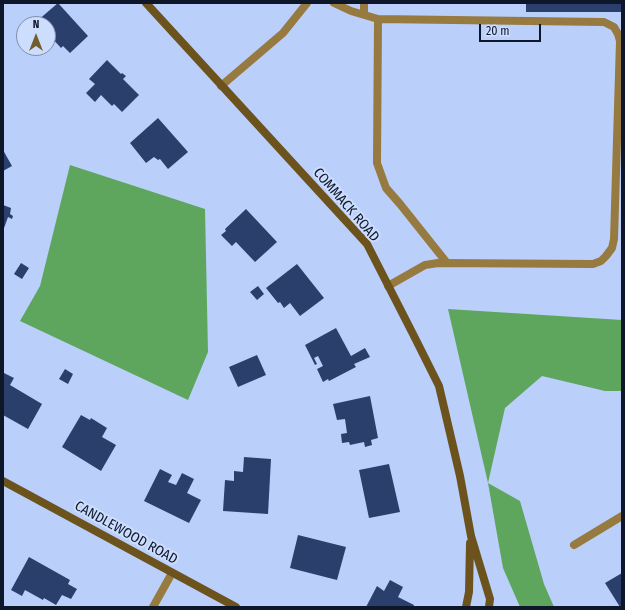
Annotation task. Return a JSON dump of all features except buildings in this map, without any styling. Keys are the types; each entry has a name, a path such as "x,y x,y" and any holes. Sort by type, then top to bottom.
{"street":[{"name":"COMMACK ROAD","path":"146,3 367,244 439,386 460,476 470,536 489,603 494,607"},
{"path":"221,86 283,33 307,3"},
{"path":"334,3 351,11 378,19 604,22 614,27 620,41 614,238 612,248 606,256 601,261 593,264 446,263 425,265 388,286"},
{"path":"364,3 364,14"},
{"path":"378,19 377,163 386,188 446,263"},
{"name":"CANDLEWOOD ROAD","path":"3,481 236,607"},
{"path":"574,545 622,516"},
{"name":"COMMACK ROAD","path":"466,607 469,592 470,536"},
{"path":"153,607 172,573"}],"green space":[{"path":"70,165 205,209 208,352 188,400 20,321 40,286"},
{"path":"448,309 622,320 622,391 605,391 542,376 505,408 488,483"},
{"path":"488,483 520,501 544,584 554,607 520,607 503,568"}]}
